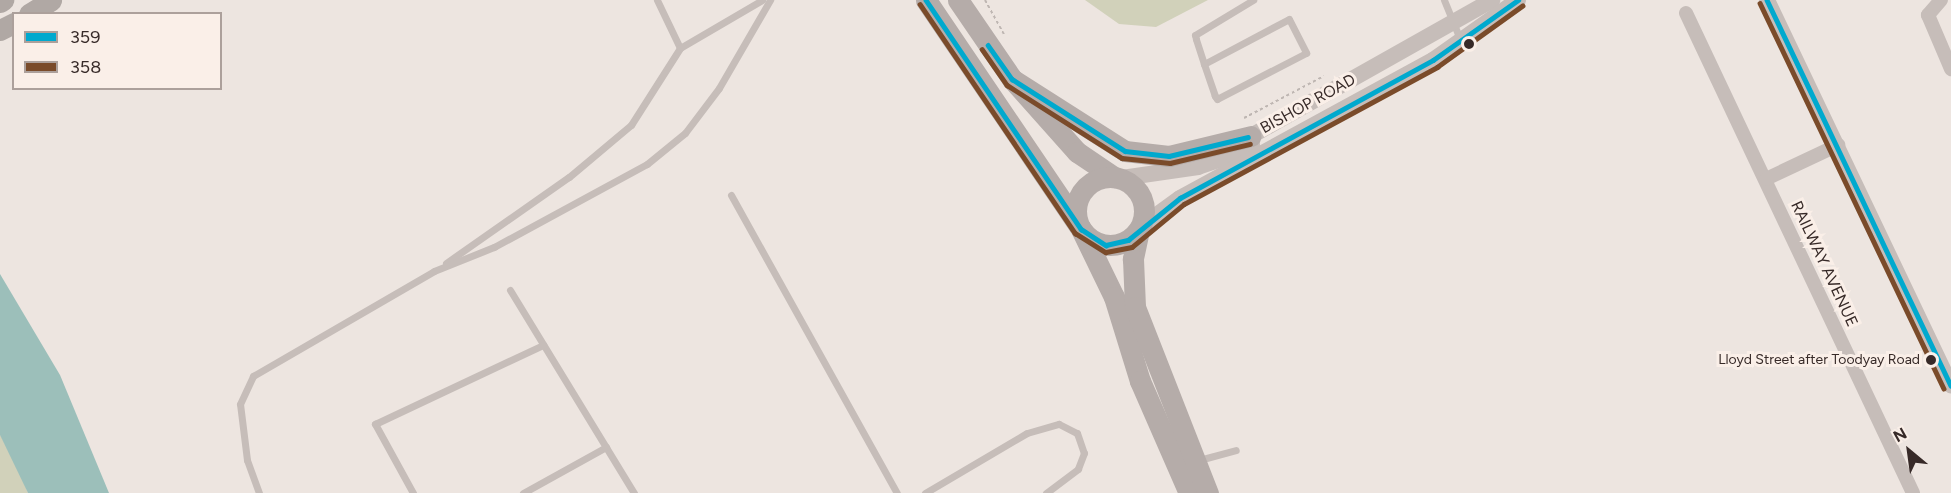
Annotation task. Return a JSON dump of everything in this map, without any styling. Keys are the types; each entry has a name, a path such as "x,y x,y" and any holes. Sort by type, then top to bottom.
{"highway":[{"path":"32,12 51,0"}],"main road":[{"path":"926,0 1080,228 1114,297 1140,381 1208,493"},
{"path":"958,0 1012,79 1077,152 1118,177 1142,199 1133,259 1135,307 1188,463 1189,493"},
{"path":"1012,79 1125,151 1169,156 1251,136"},
{"path":"1118,177 1099,178 1082,191 1075,212 1080,228 1106,245 1121,244 1139,229"}],"street":[{"name":"BISHOP ROAD","path":"1118,177 1214,162 1252,145 1251,136 1492,0"},
{"name":"BISHOP ROAD","path":"1139,229 1180,198 1461,40 1518,0"},
{"path":"1767,0 1951,386"},
{"path":"1938,2 1928,15 1930,25 1951,69"},
{"name":"RAILWAY AVENUE","path":"1686,13 1913,493"},
{"path":"1766,179 1838,145"}],"lane":[{"path":"657,0 680,48"},
{"path":"259,493 247,460 240,404 254,376 434,271 569,177 631,125 680,48 762,0"},
{"path":"434,271 494,247 647,164 686,133 719,88 770,0"},
{"path":"1204,64 1289,19 1308,51 1220,100 1204,64 1197,32 1253,0"},
{"path":"1444,0 1452,24 1461,40"},
{"path":"731,195 897,493"},
{"path":"510,290 634,493"},
{"path":"413,493 375,424 543,345"},
{"path":"925,493 1027,433 1059,424 1077,433 1084,453 1078,469 1046,493"},
{"path":"523,493 606,447"},
{"path":"1188,463 1236,450"}],"green space":[{"path":"1085,0 1208,0 1156,27 1119,24"},
{"path":"0,434 23,480 28,493 0,493"}],"water":[{"path":"0,274 60,375 109,493 28,493 0,435"}],"transit line":[{"name":"359","path":"926,0 1081,229 1106,245 1128,240 1180,198 1433,60 1518,0"},
{"name":"359","path":"1767,0 1951,385"},
{"name":"358","path":"1760,3 1944,388"},
{"name":"358","path":"920,4 1075,233 1106,252 1132,247 1184,204 1437,67 1522,6"},
{"name":"359","path":"988,45 1012,79 1125,151 1169,156 1248,137"},
{"name":"358","path":"982,49 1007,85 1122,158 1170,163 1250,144"}],"place":[{"name":"Lloyd Street after Toodyay Road","path":"1931,360"}]}
